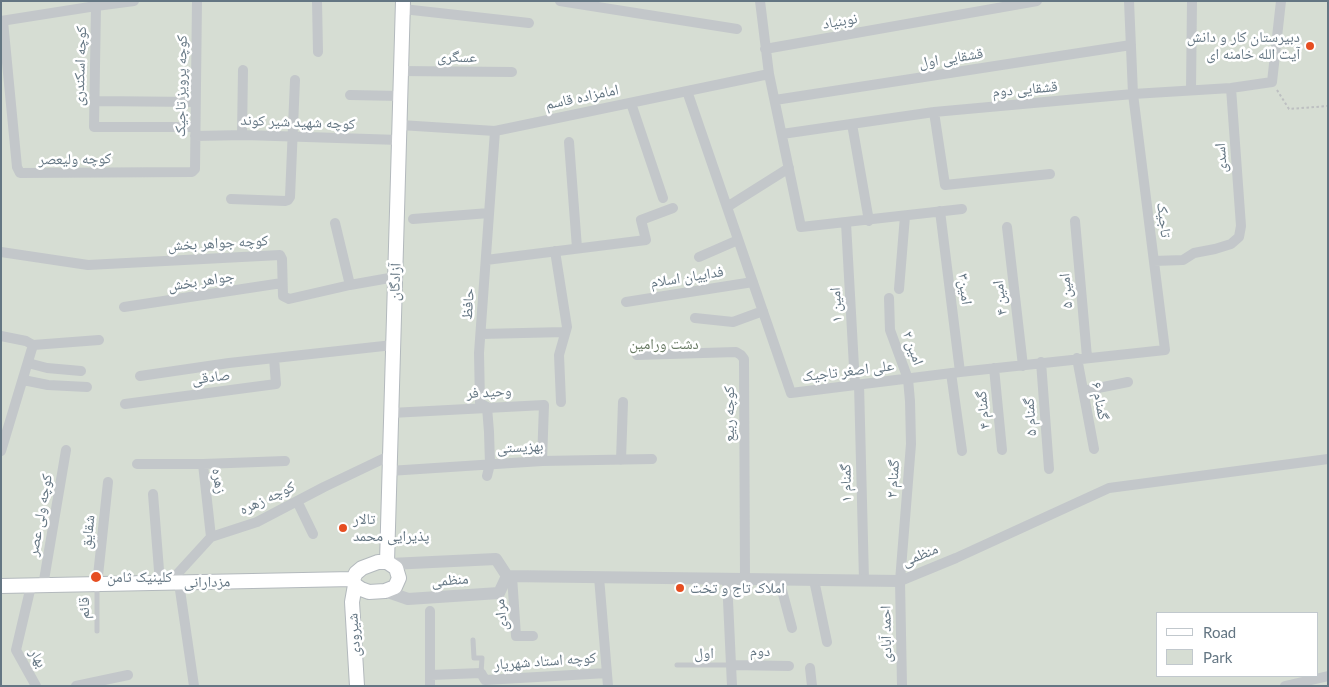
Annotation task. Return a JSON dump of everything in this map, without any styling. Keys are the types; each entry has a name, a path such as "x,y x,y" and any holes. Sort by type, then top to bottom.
{"main road":[{"name":"آزادگان","path":"388,563 403,5"},
{"path":"388,563 396,568 399,578 395,587 385,591 369,592 361,589 354,582 356,573 362,568 370,564 388,563"},
{"name":"مزدارانی","path":"1,586 354,582"},
{"name":"شیرودی","path":"354,582 352,602 357,686"}],"street":[{"path":"2,21 101,4 134,1"},
{"name":"کوچه پرویز تاجیک","path":"194,171 198,1"},
{"path":"317,1 318,52"},
{"path":"560,1 737,29"},
{"path":"760,1 769,74 801,228 962,209"},
{"name":"نوبنیاد","path":"765,49 1037,1"},
{"name":"تاجیک","path":"1129,1 1133,94 1165,350"},
{"path":"1191,90 1192,1"},
{"path":"1272,82 1281,1"},
{"name":"کوچه اسکندری","path":"94,126 101,4"},
{"path":"403,5 529,23"},
{"name":"کوچه ولیعصر","path":"2,21 16,167 20,173 194,171"},
{"name":"قشقایی اول","path":"775,100 1131,45"},
{"path":"242,135 243,70"},
{"name":"عسگری","path":"401,71 512,72"},
{"name":"امامزاده قاسم","path":"400,125 495,131 769,74"},
{"path":"231,199 288,200 290,197 295,80"},
{"name":"قشقایی دوم","path":"782,134 934,112 1133,94 1231,88 1272,82"},
{"name":"اسدی","path":"1154,261 1183,260 1194,253 1231,244 1239,237 1241,226 1231,88"},
{"name":"علی اصغر تاجیک","path":"687,91 791,392 955,372 1022,366 1041,362 1165,350"},
{"path":"350,95 400,96"},
{"path":"94,101 195,102"},
{"path":"631,103 663,198"},
{"path":"934,112 945,185 1050,174"},
{"path":"852,124 869,221"},
{"name":"کوچه شهید شیر کوند","path":"94,126 242,135 399,140"},
{"name":"حافظ","path":"487,476 490,464 487,407 480,403 481,334 495,131"},
{"path":"569,142 578,248"},
{"path":"727,207 789,168"},
{"path":"486,260 646,240 641,220 673,208"},
{"name":"امین۳","path":"940,211 962,451"},
{"path":"413,219 489,213"},
{"path":"900,289 905,216"},
{"name":"امین ۵","path":"1075,221 1082,358"},
{"path":"335,223 350,285"},
{"name":"امین ۱","path":"846,223 857,385"},
{"name":"امین ۴","path":"1006,226 1022,366"},
{"path":"699,256 738,240"},
{"path":"555,251 567,326 559,355 561,402"},
{"name":"کوچه جواهر بخش","path":"1,252 88,265 280,255 282,259 282,284"},
{"path":"282,284 283,296 290,299 395,277"},
{"name":"فداییان اسلام","path":"626,302 753,282"},
{"name":"جواهر بخش","path":"124,307 282,284"},
{"name":"امین ۲","path":"890,298 890,330 908,379"},
{"path":"695,318 733,322 763,311"},
{"path":"481,334 566,332"},
{"path":"1,336 26,341 33,345 99,340"},
{"path":"1,451 5,424 23,380 33,345"},
{"name":"صادقی","path":"140,376 229,363 393,345"},
{"name":"کوچه ربیع","path":"637,355 736,352 744,358 744,579"},
{"name":"صادقی","path":"125,404 276,384 274,358"},
{"name":"گمنام ۶","path":"1082,358 1083,391 1094,450"},
{"name":"گمنام ۵","path":"1041,362 1049,469"},
{"path":"28,363 47,368 81,371"},
{"name":"گمنام ۴","path":"994,368 1002,450"},
{"name":"گمنام ۲","path":"900,581 911,444 908,379"},
{"path":"23,380 48,385 87,388"},
{"path":"1083,391 1128,382"},
{"name":"گمنام ۱","path":"857,385 864,580"},
{"path":"621,460 622,402"},
{"name":"وحید فر","path":"391,412 544,405 542,456"},
{"name":"کوچه ولی عصر","path":"37,586 66,450"},
{"name":"کوچه زهره","path":"211,536 257,522 390,456"},
{"name":"بهزیستی","path":"389,471 490,464 542,456 621,460 652,459"},
{"name":"منظمی","path":"388,563 496,560 510,576 900,581 956,558 1109,488 1328,459"},
{"path":"203,464 285,461"},
{"name":"زهره","path":"137,464 203,464 211,536"},
{"name":"شقایق","path":"97,584 108,482"},
{"path":"153,494 170,583 194,686"},
{"path":"297,501 313,534"},
{"path":"170,583 211,536"},
{"name":"منظمی","path":"385,591 408,599 499,593 510,576"},
{"name":"مرادی","path":"510,576 516,636 533,636"},
{"path":"599,577 608,686"},
{"path":"727,579 732,686"},
{"path":"779,579 792,628"},
{"path":"814,580 827,642"},
{"name":"احمد آبادی","path":"900,581 902,686"},
{"name":"بهار","path":"36,686 16,650 37,586"},
{"path":"430,611 430,681"},
{"name":"دوم","path":"731,665 789,666"},
{"path":"810,668 812,686"},
{"name":"کوچه استاد شهریار","path":"430,681 481,673 485,680 607,673"},
{"path":"76,686 128,675"},
{"path":"1285,686 1328,676"}],"lane":[{"name":"قائم","path":"97,584 97,630"},
{"path":"473,640 474,658 482,658 481,673"},
{"name":"اول","path":"677,665 731,665"}],"path":[{"path":"1272,82 1289,109 1328,106"}],"green space":[{"name":"دشت ورامین","path":"1,1 1328,1 1328,686 1,686"}],"place":[{"name":"دبیرستان کار و دانش آیت الله خامنه ای","path":"1310,46"},
{"name":"تالار پذیرایی محمد","path":"343,528"},
{"name":"کلینیک ثامن","path":"96,577"},
{"name":"املاک تاج و تخت","path":"680,588"}]}
